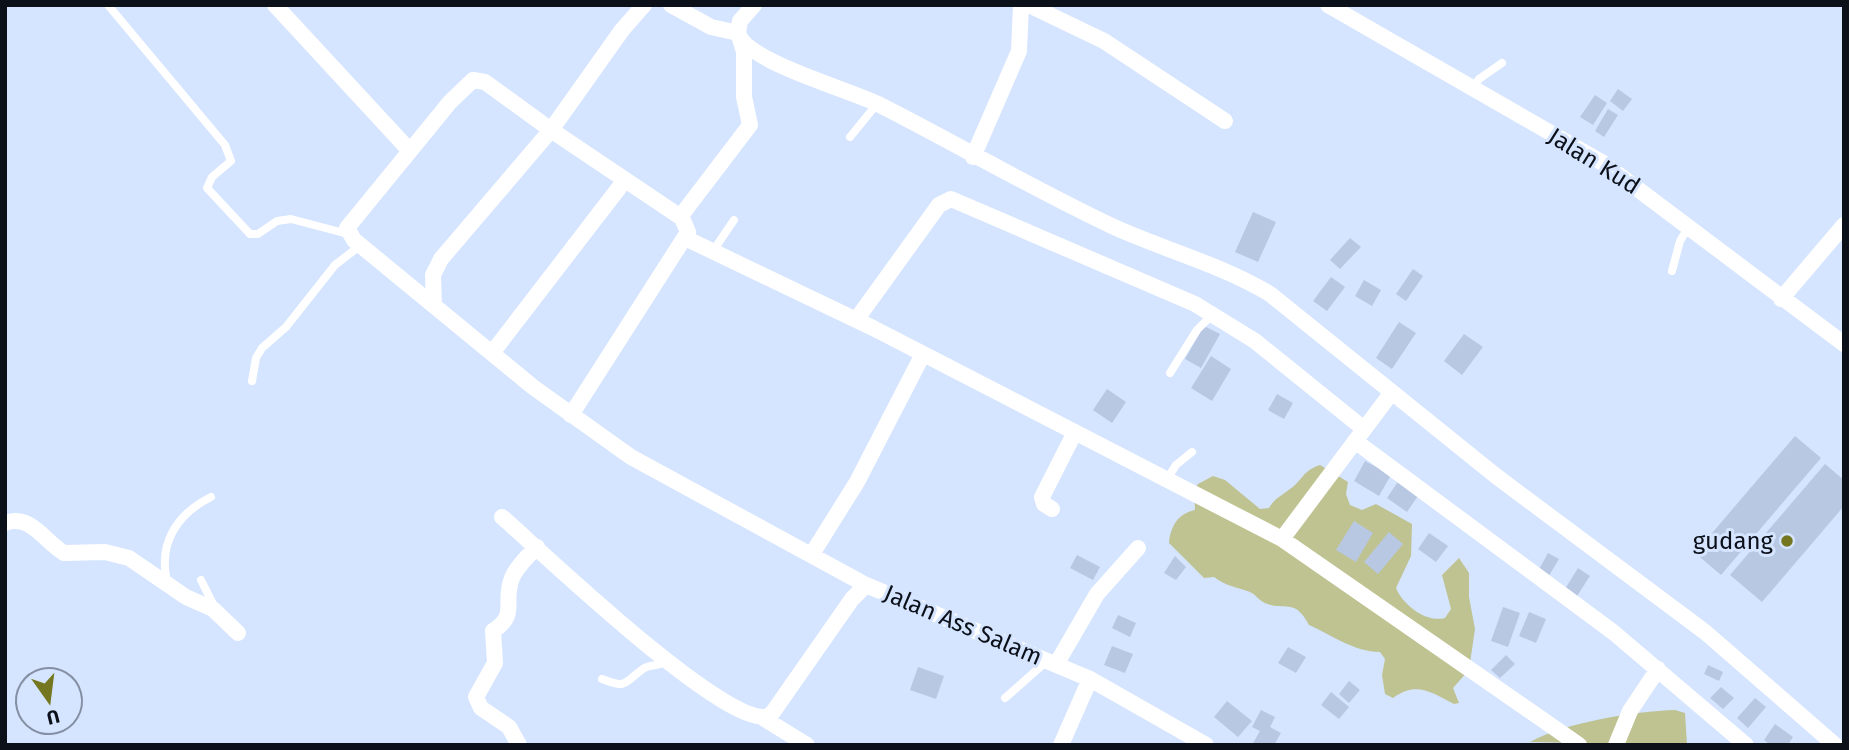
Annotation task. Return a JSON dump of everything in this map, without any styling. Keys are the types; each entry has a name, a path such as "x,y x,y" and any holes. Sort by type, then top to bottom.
{"street":[{"path":"275,5 410,150"},
{"path":"434,306 433,275 441,259 551,130 615,40 644,5"},
{"path":"671,5 711,27 739,36 746,47 786,68 877,103 973,157 1145,241 1241,277 1286,306 1496,476 1705,632 1835,745"},
{"path":"682,218 750,125 744,97 744,52 739,36 740,21 754,5"},
{"path":"973,157 1019,51 1021,5"},
{"path":"1029,5 1104,41 1225,121"},
{"name":"Jalan Kud","path":"1328,5 1603,163 1844,344"},
{"path":"571,415 685,237 688,228 682,218 485,82 473,80 467,82 350,222 348,234 492,353 571,415 631,457 866,585"},
{"path":"492,353 625,180"},
{"path":"856,320 939,205 951,199 1213,314 1263,348 1360,435 1613,632 1746,745"},
{"path":"1781,299 1844,225"},
{"path":"685,237 856,320 1282,539 1579,745"},
{"path":"812,554 857,482 922,356"},
{"path":"1282,539 1392,392"},
{"path":"1052,509 1044,504 1042,497 1075,432"},
{"path":"502,517 664,662 740,712 762,718 807,745"},
{"path":"5,523 16,520 27,523 64,553 105,552 129,558 219,615 238,633"},
{"path":"519,745 509,727 481,708 476,697 495,663 493,631 504,625 509,615 509,590 513,575 537,547"},
{"path":"1052,662 1097,594 1138,548"},
{"name":"Jalan Ass Salam","path":"762,718 772,712 852,599 866,585 1090,679 1206,745"},
{"path":"1616,745 1630,710 1658,669"},
{"path":"1060,745 1090,679"}],"lane":[{"path":"108,5 225,145 230,161 212,177 207,188 250,234 258,234 277,221 291,219 348,234"},
{"path":"1473,88 1479,79 1502,63"},
{"path":"850,137 877,103"},
{"path":"713,251 734,220"},
{"path":"1672,271 1681,240 1689,226"},
{"path":"252,381 256,358 262,348 286,327 335,265 360,246"},
{"path":"1170,373 1197,330 1213,314"},
{"path":"1167,479 1176,465 1192,452"},
{"path":"168,584 163,566 167,538 189,511 211,497"},
{"path":"201,580 219,615"},
{"path":"602,679 621,685 627,684 643,669 664,662"},
{"path":"1005,698 1052,662"}],"green space":[{"path":"1320,465 1348,482 1346,494 1350,505 1362,510 1376,504 1412,524 1411,556 1396,588 1404,601 1416,611 1430,618 1445,618 1451,609 1442,575 1459,558 1469,573 1469,597 1475,629 1469,670 1453,688 1459,703 1454,704 1416,689 1393,698 1385,694 1382,675 1385,659 1380,652 1352,646 1309,625 1304,616 1293,608 1270,605 1252,593 1214,577 1204,578 1169,543 1176,521 1195,510 1194,491 1198,484 1213,476 1225,480 1260,509 1269,508 1306,473"},
{"path":"1675,710 1685,713 1687,745 1530,742 1561,729 1600,719"}],"building":[{"path":"1618,89 1632,99 1623,111 1610,101"},
{"path":"1595,95 1607,103 1593,125 1580,117"},
{"path":"1608,109 1618,115 1604,137 1595,131"},
{"path":"1253,212 1276,222 1258,262 1235,252"},
{"path":"1350,238 1361,247 1340,269 1330,260"},
{"path":"1413,269 1423,276 1406,301 1396,294"},
{"path":"1331,277 1345,287 1327,311 1313,301"},
{"path":"1364,280 1381,290 1372,306 1355,296"},
{"path":"1399,322 1416,333 1392,369 1376,358"},
{"path":"1204,326 1220,334 1201,368 1185,359"},
{"path":"1464,334 1483,347 1462,375 1444,361"},
{"path":"1211,356 1231,369 1212,401 1191,388"},
{"path":"1107,389 1126,402 1112,423 1093,410"},
{"path":"1277,394 1293,403 1284,419 1268,410"},
{"name":"gudang","path":"1795,436 1821,458 1721,575 1695,553"},
{"path":"1365,461 1391,475 1379,496 1354,481"},
{"name":"gudang","path":"1825,464 1844,480 1844,506 1762,602 1730,575"},
{"path":"1399,480 1420,493 1407,512 1387,498"},
{"path":"1354,521 1373,533 1356,562 1336,550"},
{"path":"1389,532 1403,544 1378,574 1364,562"},
{"path":"1429,533 1448,546 1436,562 1418,549"},
{"path":"1548,553 1559,559 1547,579 1537,573"},
{"path":"1077,555 1100,567 1093,580 1070,568"},
{"path":"1175,556 1186,567 1176,580 1164,573"},
{"path":"1578,568 1590,576 1577,596 1565,589"},
{"path":"1503,607 1520,613 1508,647 1491,641"},
{"path":"1529,612 1546,619 1536,643 1519,636"},
{"path":"1118,615 1136,623 1130,637 1112,628"},
{"path":"1112,646 1133,654 1125,673 1104,665"},
{"path":"1288,647 1306,657 1296,673 1278,663"},
{"path":"1506,655 1515,664 1500,678 1491,670"},
{"path":"1708,665 1723,672 1719,681 1704,674"},
{"path":"918,667 944,676 936,699 910,690"},
{"path":"1349,681 1360,690 1349,703 1339,694"},
{"path":"1721,687 1734,698 1723,709 1710,698"},
{"path":"1331,692 1349,707 1339,719 1321,705"},
{"path":"1755,698 1766,707 1748,728 1737,718"},
{"path":"1227,701 1252,721 1238,737 1214,717"},
{"path":"1261,710 1275,717 1270,727 1281,733 1274,745 1252,745 1260,731 1252,727"},
{"path":"1775,724 1793,737 1788,745 1770,745 1764,740"}],"place":[{"name":"gudang","path":"1787,541"}]}
